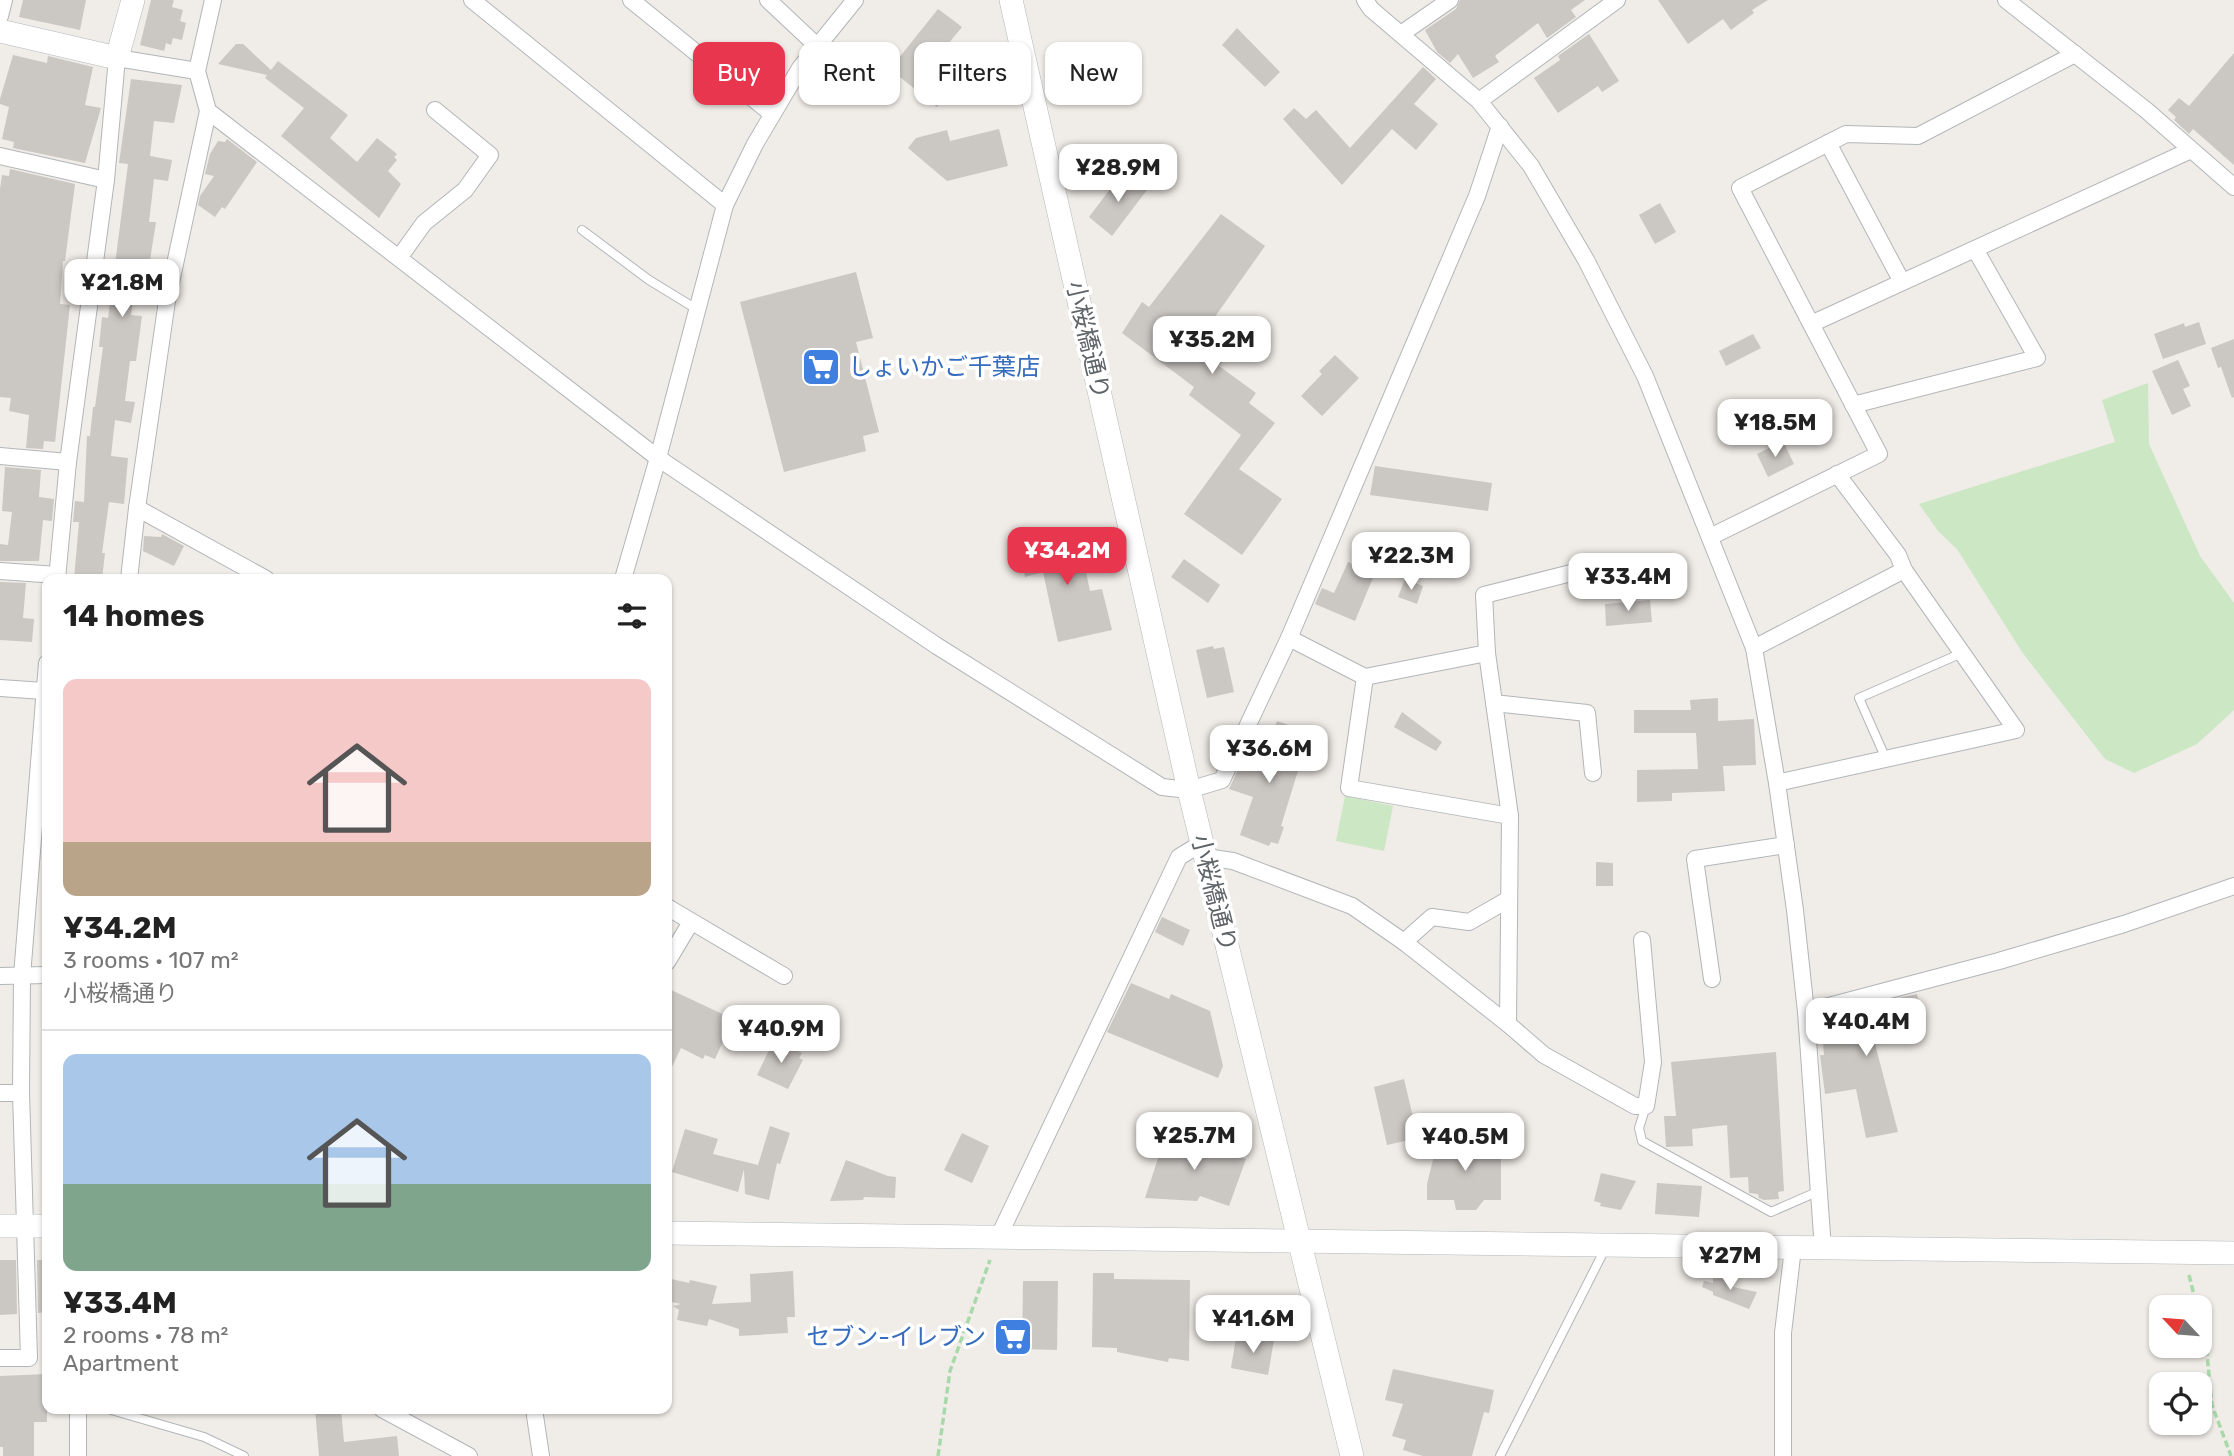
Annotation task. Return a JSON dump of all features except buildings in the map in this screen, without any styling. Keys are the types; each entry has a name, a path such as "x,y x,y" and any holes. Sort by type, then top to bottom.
{"street":[{"path":"0,16 4,0"},
{"path":"57,574 68,462 106,180 117,58 133,0"},
{"path":"130,574 167,301 208,111 197,71 213,0"},
{"path":"472,0 725,205"},
{"path":"631,0 772,114"},
{"path":"768,0 813,42"},
{"path":"820,42 855,0"},
{"name":"小桜橋通り","path":"1011,0 1189,790 1352,1456"},
{"path":"1365,0 1371,9 1479,101 1531,166 1586,260 1646,376 1754,648 1786,845 1806,1012 1823,1248"},
{"path":"1401,34 1450,0"},
{"path":"1479,101 1616,0"},
{"path":"2006,0 2146,110 2234,187"},
{"path":"0,31 117,58 197,71"},
{"path":"1710,537 1879,454 1740,188 1846,134 1918,136 2075,54"},
{"path":"624,574 725,205 772,114 799,70"},
{"path":"399,258 424,223 465,190 490,155 435,110"},
{"path":"208,111 658,458 937,646 1162,787 1189,790 1222,780 1289,638 1477,196 1500,126"},
{"path":"1828,144 1902,282"},
{"path":"1811,324 2191,150"},
{"path":"0,156 106,180"},
{"path":"1853,405 2037,358 1975,249"},
{"path":"0,456 68,462"},
{"path":"1777,783 2017,730 1904,570 1898,555 1837,474"},
{"path":"137,508 257,574"},
{"path":"1508,1024 1510,817 1487,653 1484,595 1579,570"},
{"path":"1754,648 1904,570"},
{"path":"0,571 42,575"},
{"path":"1289,638 1364,677 1487,653"},
{"path":"1364,677 1349,788 1510,817"},
{"path":"0,688 42,691"},
{"path":"1494,703 1587,713 1593,773"},
{"path":"0,1359 29,1358 36,1226 21,1093 22,976 42,717"},
{"path":"1712,979 1695,859 1786,845"},
{"path":"998,1238 1179,857 1204,850 1352,906 1404,942 1545,1055 1635,1106 1646,1106 1653,1062 1642,940"},
{"path":"1806,1012 2124,925 2234,886"},
{"path":"1404,942 1433,916 1469,922 1509,899"},
{"path":"672,910 784,976"},
{"path":"672,954 691,922"},
{"path":"0,976 42,975"},
{"path":"0,1093 21,1093"},
{"path":"0,1227 36,1226"},
{"path":"672,1233 2234,1253"},
{"path":"1783,1456 1783,1333 1793,1248"},
{"path":"78,1414 78,1456"},
{"path":"391,1414 468,1456"},
{"path":"535,1414 541,1456"}],"lane":[{"path":"582,230 649,280 698,310"},
{"path":"1886,759 1859,698 1962,653"},
{"path":"1646,1106 1639,1128 1642,1141 1771,1212 1819,1191"},
{"path":"1500,1456 1606,1246"},
{"path":"125,1414 204,1437 244,1456"}],"path":[{"path":"938,1456 950,1371 998,1238"},
{"path":"2184,1253 2194,1295"},
{"path":"2207,1358 2212,1405 2231,1456"}],"green space":[{"path":"2148,383 2149,444 2200,556 2234,603 2234,710 2197,744 2134,773 2105,759 2022,652 1957,549 1938,531 1919,504 2115,442 2102,400"},
{"path":"1345,796 1393,806 1384,851 1336,841"}],"place":[{"name":"しょいかご千葉店","path":"821,367"},
{"name":"セブン-イレブン","path":"1013,1337"}]}
